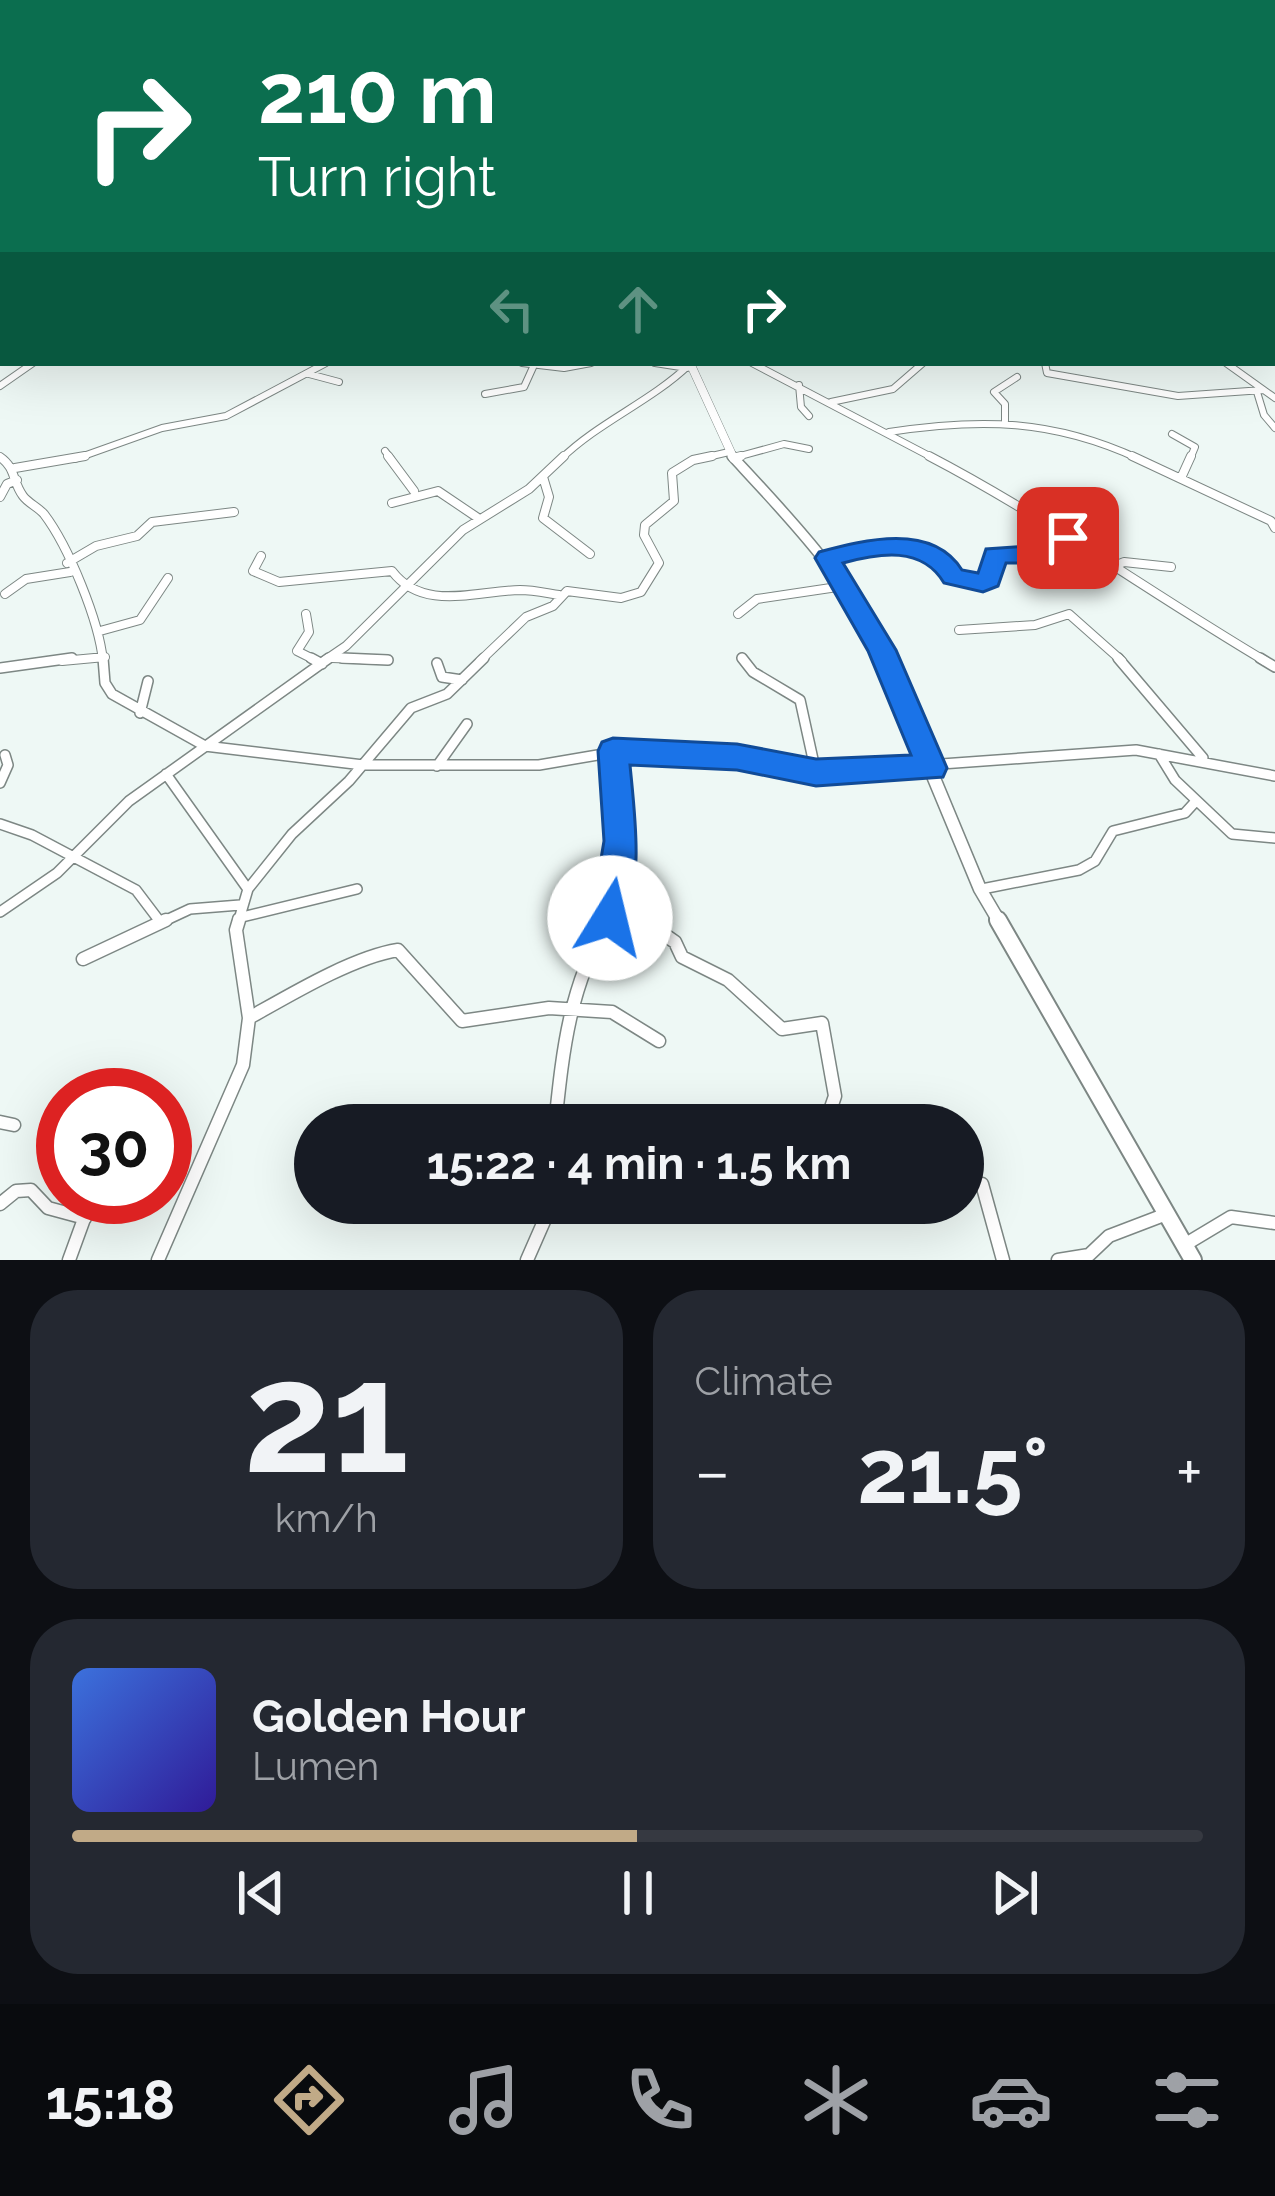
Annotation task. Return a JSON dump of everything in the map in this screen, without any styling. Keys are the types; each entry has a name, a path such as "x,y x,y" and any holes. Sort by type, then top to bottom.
{"main road":[{"path":"690,366 734,453 847,586 882,650 980,889 1192,1260"}],"street":[{"path":"0,386 29,366"},
{"path":"0,457 15,468 79,458 162,428 226,416 321,366"},
{"path":"485,394 524,387 534,366"},
{"path":"544,366 575,366"},
{"path":"0,912 35,891 129,801 326,661 478,518 543,477 578,442 664,389 688,366"},
{"path":"758,366 1021,504 1110,567 1275,667"},
{"path":"831,402 873,398 899,388 920,366"},
{"path":"1046,366 1047,373 1178,396 1260,391"},
{"path":"1230,366 1275,398"},
{"path":"307,374 339,382"},
{"path":"1005,421 1005,404 995,391 1017,377"},
{"path":"799,386 801,407 809,416"},
{"path":"1260,391 1264,415 1274,432"},
{"path":"887,432 1005,421 1114,446 1274,524"},
{"path":"1172,434 1195,447 1181,478"},
{"path":"261,556 253,571 275,581 392,571 405,588 448,598 524,590 559,595 573,590 619,601 636,597 658,567 644,530 674,501 672,473 693,460 787,444 809,449"},
{"path":"385,451 414,490"},
{"path":"0,497 15,468"},
{"path":"543,477 549,497 543,518 572,545 590,554"},
{"path":"9,482 44,514 55,532 100,631 105,683 112,694 205,746 364,765 437,766 538,766 613,751 737,757 816,772 932,768 1115,750 1159,753 1275,776"},
{"path":"392,503 414,490 440,492 478,518"},
{"path":"5,594 29,578 69,567 96,547 137,536 152,522 234,512"},
{"path":"827,558 859,550 919,546 945,562 953,577 983,584 989,580 995,555 1030,555 1068,538"},
{"path":"1110,567 1124,562 1171,566"},
{"path":"100,631 140,620 168,578"},
{"path":"738,614 752,601 847,586"},
{"path":"158,1260 243,1065 250,1018 239,911 248,889 292,834 364,765 411,708 443,696 513,628 553,606 559,595"},
{"path":"306,614 309,633 297,651 326,661 388,661"},
{"path":"959,630 1035,625 1070,614 1136,676 1205,761"},
{"path":"0,668 48,664 79,653 105,657"},
{"path":"742,658 753,672 800,700 816,772"},
{"path":"437,663 442,677 462,681"},
{"path":"140,713 148,681"},
{"path":"437,766 467,724"},
{"path":"558,1104 582,965 610,918 621,841 613,751"},
{"path":"1159,753 1168,771 1196,801 1239,837 1275,838"},
{"path":"0,783 8,765 5,755"},
{"path":"166,774 198,817 211,846 248,889"},
{"path":"980,889 1079,870 1095,861 1113,831 1185,814 1196,801"},
{"path":"0,824 32,835 136,890 160,923"},
{"path":"83,959 204,905 239,911 357,889"},
{"path":"610,918 665,935 675,942 682,957 728,980 782,1029 822,1023 835,1096 832,1104"},
{"path":"250,1018 308,984 340,974 374,954 398,950 462,1022 549,1008 612,1012 659,1041"},
{"path":"0,1204 16,1191 32,1190 36,1194"},
{"path":"984,1191 1003,1260"},
{"path":"1185,1245 1198,1241 1229,1215 1241,1212 1275,1222"},
{"path":"1058,1260 1090,1255 1109,1236 1168,1213"},
{"path":"69,1260 83,1224"},
{"path":"527,1260 543,1224"}],"route":[{"path":"610,918 621,841 613,751 737,757 816,772 932,768 882,650 827,558 859,550 919,546 945,562 953,577 983,584 989,580 995,555 1030,555 1068,538"}]}
